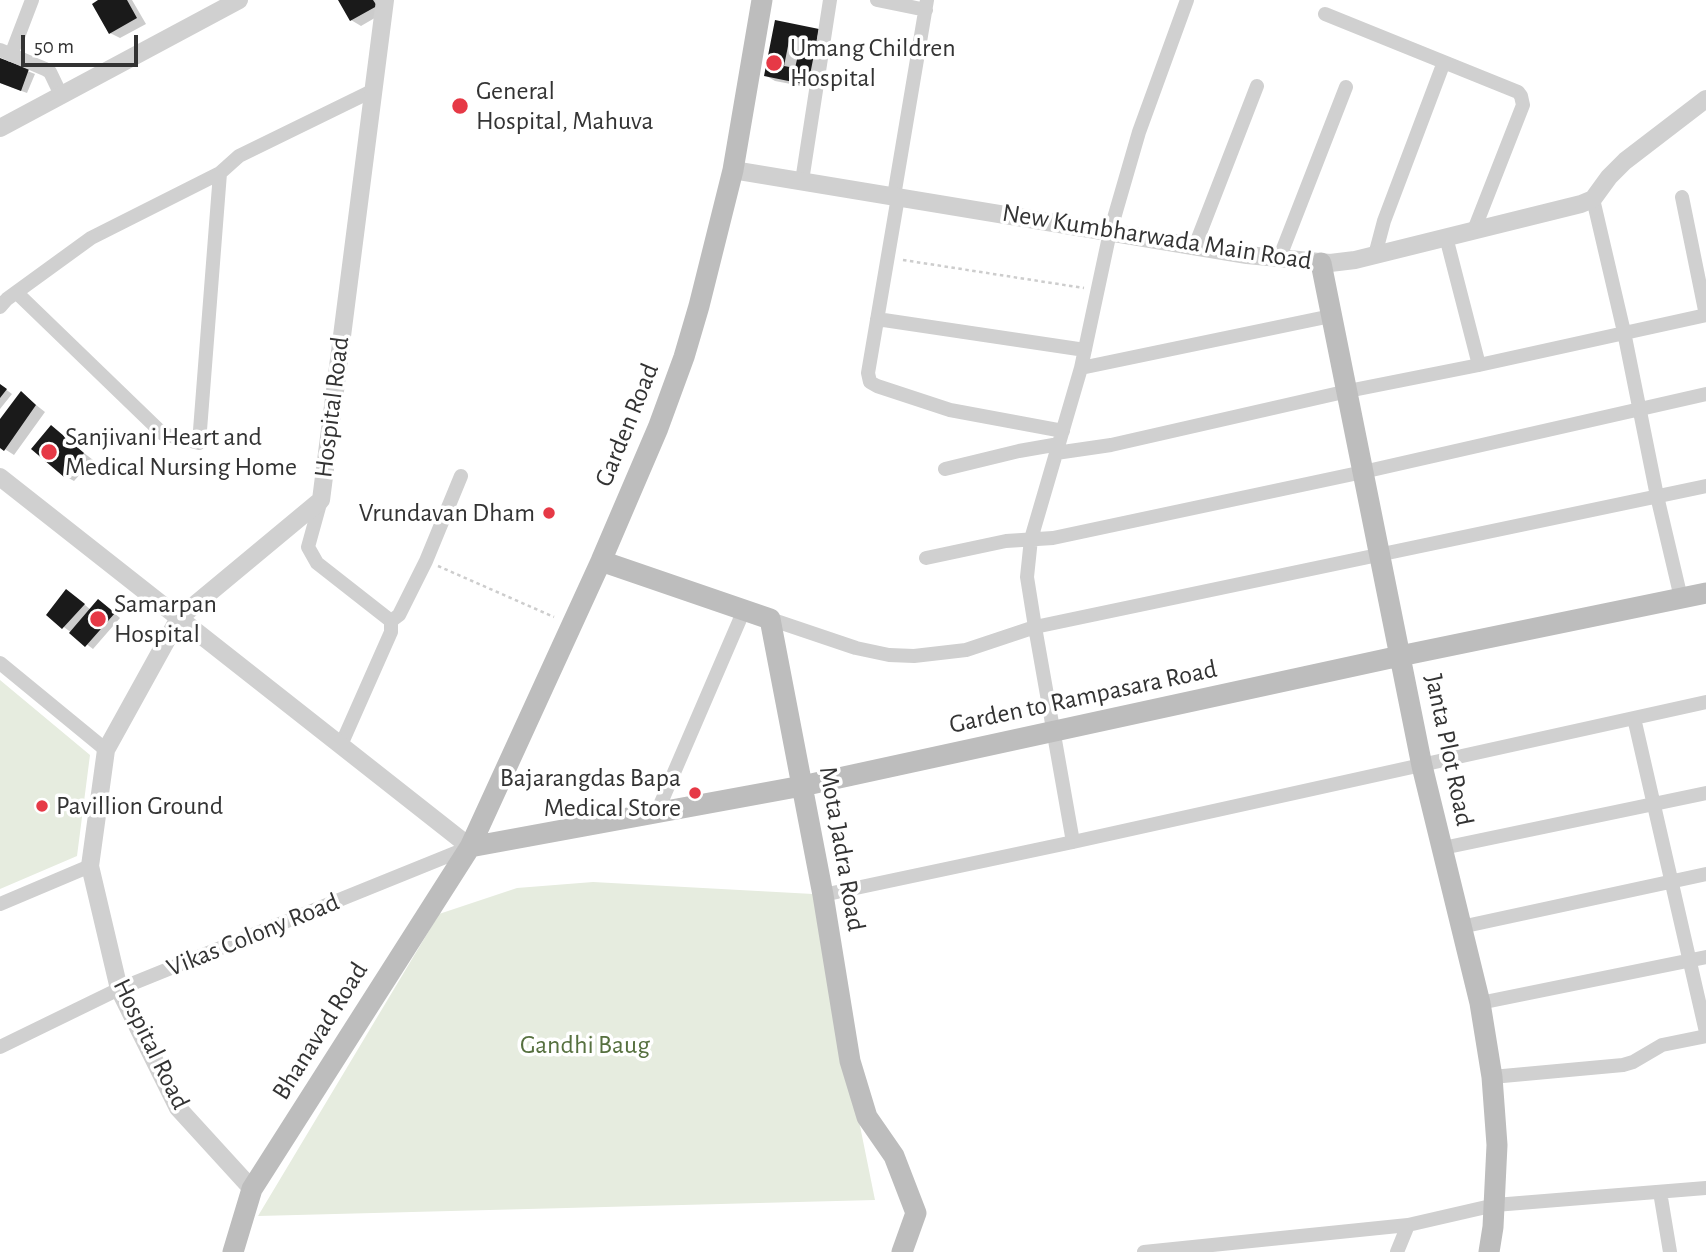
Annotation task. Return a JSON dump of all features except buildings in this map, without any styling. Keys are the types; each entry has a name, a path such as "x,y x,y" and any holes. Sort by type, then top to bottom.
{"main road":[{"name":"Garden Road","path":"470,847 601,561 658,428 684,357 733,170 762,0"},
{"name":"Janta Plot Road","path":"1321,263 1422,766 1480,1003 1492,1076 1497,1145 1495,1205 1489,1252"},
{"path":"601,561 770,619"},
{"name":"Garden to Rampasara Road","path":"470,847 802,786 1400,656 1706,593"},
{"name":"Mota Jadra Road","path":"770,619 823,895 850,1061 872,1126 894,1156 916,1213 902,1252"},
{"name":"Bhanavad Road","path":"233,1252 252,1189 470,847"}],"street":[{"path":"32,0 6,52 50,72 61,95"},
{"path":"0,128 239,0"},
{"name":"Hospital Road","path":"252,1189 178,1108 119,989 90,866 106,750 179,618 321,499 385,0"},
{"path":"802,181 830,0"},
{"path":"877,0 926,5 868,373 873,385 1059,443"},
{"path":"1073,842 1027,577 1031,539 1081,368 1110,232 1139,132 1187,0"},
{"path":"1325,14 1518,92 1523,100 1474,230"},
{"path":"1375,255 1384,221 1444,62"},
{"path":"1195,246 1257,86"},
{"path":"1279,259 1346,87"},
{"path":"0,307 6,299 92,238 220,173 239,156 374,90"},
{"name":"New Kumbharwada Main Road","path":"733,170 1195,246 1321,263 1355,260 1581,204 1592,198 1625,161 1706,99"},
{"path":"17,293 163,434 198,443 220,173"},
{"path":"945,469 1059,443 1111,445 1348,391 1479,366 1706,315 1682,197"},
{"path":"1592,198 1624,332 1681,598"},
{"path":"1446,237 1479,366"},
{"path":"1081,368 1331,316"},
{"path":"877,318 1085,350"},
{"path":"926,558 1006,541 1053,538 1363,472 1706,394"},
{"path":"391,621 399,615 426,561 461,476"},
{"path":"0,477 470,847"},
{"path":"770,619 856,648 889,654 914,656 966,650 1035,627 1706,486"},
{"path":"321,499 308,547 312,555 317,563 391,621"},
{"path":"657,812 744,610"},
{"path":"341,746 391,632 391,621"},
{"path":"0,663 106,750"},
{"path":"823,895 1706,702"},
{"path":"1492,1076 1623,1065 1662,1045 1706,1034 1634,719"},
{"path":"1443,848 1706,793"},
{"name":"Vikas Colony Road","path":"0,1046 119,989 470,847"},
{"path":"0,904 90,866"},
{"path":"1461,927 1706,874"},
{"path":"1480,1003 1706,957"},
{"path":"1144,1252 1408,1225 1495,1205 1706,1188"},
{"path":"1660,1192 1670,1252"},
{"path":"1397,1252 1408,1225"}],"path":[{"path":"886,258 1098,290"},
{"path":"426,561 571,624"}],"green space":[{"name":"Pavillion Ground","path":"0,680 90,755 77,856 0,889"},
{"name":"Gandhi Baug","path":"593,882 813,894 875,1200 258,1216 439,914 517,888"}],"place":[{"name":"Umang Children Hospital","path":"774,63"},
{"name":"General Hospital, Mahuva","path":"460,106"},
{"name":"Sanjivani Heart and Medical Nursing Home","path":"49,452"},
{"name":"Vrundavan Dham","path":"549,513"},
{"name":"Samarpan Hospital","path":"98,619"},
{"name":"Bajarangdas Bapa Medical Store","path":"695,793"},
{"name":"Pavillion Ground","path":"42,806"}]}
